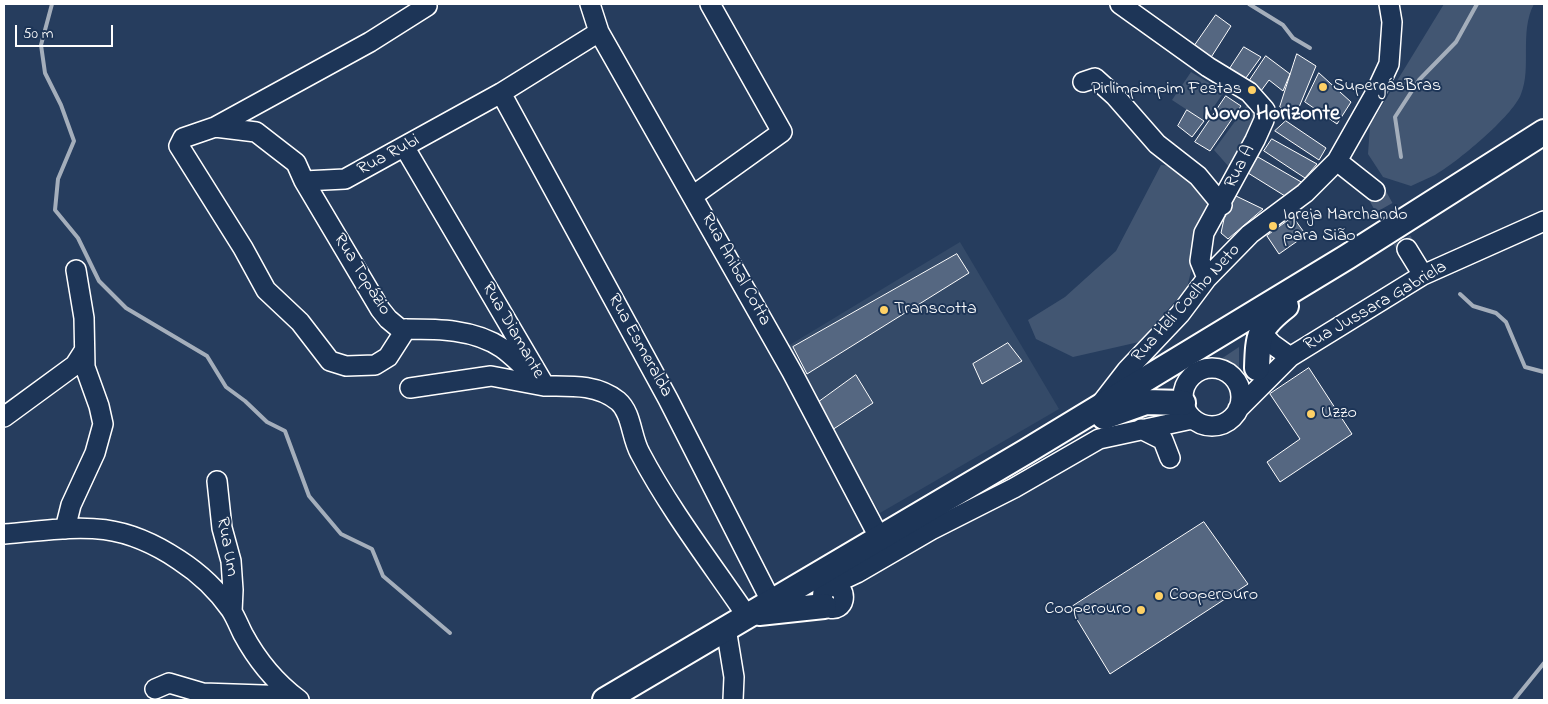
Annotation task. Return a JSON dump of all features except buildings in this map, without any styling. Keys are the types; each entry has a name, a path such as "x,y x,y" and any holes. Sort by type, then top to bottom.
{"main road":[{"path":"605,700 1027,451 1346,257 1544,132"},
{"path":"1257,368 1260,331 1272,317 1346,257"},
{"path":"1130,407 1184,356"},
{"path":"1027,451 1146,402 1180,408"},
{"path":"757,610 833,595"}],"street":[{"name":"Rua Anibal Cotta","path":"590,4 599,32 694,195 792,372 879,537"},
{"path":"694,195 782,132 710,4"},
{"name":"Rua A","path":"1120,4 1221,76 1249,92 1264,107 1265,116 1260,131 1222,205 1204,233 1200,261 1206,278"},
{"name":"Rua Heli Coelho Neto","path":"1097,408 1127,370 1180,314 1206,278 1250,234 1305,193 1337,160 1375,94 1389,64 1392,50 1392,22 1389,4"},
{"path":"406,329 388,356 375,365 346,366 330,361 300,322 266,290 243,248 179,146 183,138 215,127 370,42 427,6"},
{"name":"Rua Rubi","path":"304,181 345,179 501,94 599,32"},
{"path":"1083,82 1095,78 1157,144 1198,176 1222,205"},
{"name":"Rua Esmeralda","path":"501,94 668,399 757,610"},
{"path":"215,127 256,132 296,163 304,181"},
{"name":"Rua Diamante","path":"405,148 545,386 580,386 610,396 622,405 639,452 695,540 757,610"},
{"path":"1337,160 1375,191"},
{"name":"Rua Topázio","path":"304,181 380,309 394,326 406,329 462,332 489,341 503,348 545,386"},
{"name":"Rua Jussara Gabriela","path":"1231,375 1290,357 1423,275 1544,222"},
{"path":"1407,249 1423,275"},
{"path":"64,529 71,505 99,442 103,424 99,406 87,376 84,351 84,318 76,270"},
{"name":"Rua Jussara Gabriela","path":"1260,331 1272,344 1290,357"},
{"path":"4,417 75,365 84,351"},
{"name":"Rua Jussara Gabriela","path":"1238,409 1290,357"},
{"path":"833,595 857,573 931,530 1014,488 1099,439 1141,430 1180,408 1185,384 1199,370 1219,368 1231,375 1240,389 1241,399 1238,409 1226,423 1214,427 1200,424 1180,408"},
{"path":"410,388 491,376 545,386"},
{"path":"1141,430 1180,408"},
{"path":"1141,430 1163,440 1170,458"},
{"name":"Rua Um","path":"217,482 222,528 231,561 232,612"},
{"path":"4,534 103,528 122,531 144,539 162,549 201,577 232,612 252,649 282,687 296,698"},
{"path":"726,628 734,676 733,700"},
{"path":"155,689 169,683 203,693 296,698"}],"shaded area":[{"path":"1444,4 1534,4 1527,26 1526,73 1521,94 1516,103 1496,126 1444,169 1411,186 1383,177 1368,154 1370,125"},
{"path":"1191,72 1224,92 1204,121 1172,100"},
{"path":"1250,101 1259,110 1259,122 1230,168 1214,150"},
{"path":"1161,165 1173,166 1209,196 1187,288 1139,342 1073,357 1036,339 1028,320 1065,297 1116,251"},
{"name":"Transcotta","path":"960,242 1059,409 880,513 816,404 788,346"},
{"path":"1239,347 1239,375 1215,363"}],"waterway":[{"path":"52,4 41,45 45,73 61,105 74,141 58,179 55,210 78,238 99,281 126,308 207,356 226,387 245,401 267,422 285,431 309,496 341,534 372,549 383,576 450,633"},
{"path":"1249,4 1283,25 1293,38 1310,48"},
{"path":"1401,157 1395,117 1419,80 1456,42 1477,4"},
{"path":"1460,294 1473,306 1496,313 1506,322 1525,367 1544,372"},
{"path":"1514,700 1544,663"}],"tunnel":[{"path":"1375,191 1407,249"}],"place":[{"name":"SupergásBras","path":"1323,87"},
{"name":"Pirlimpimpim Festas","path":"1252,90"},
{"name":"Igreja Marchando para Sião","path":"1273,226"},
{"name":"Transcotta","path":"884,310"},
{"name":"Uzzo","path":"1311,414"},
{"name":"CooperOuro","path":"1159,596"},
{"name":"Cooperouro","path":"1141,610"}],"district":[{"name":"Novo Horizonte","path":"1272,115"}]}
